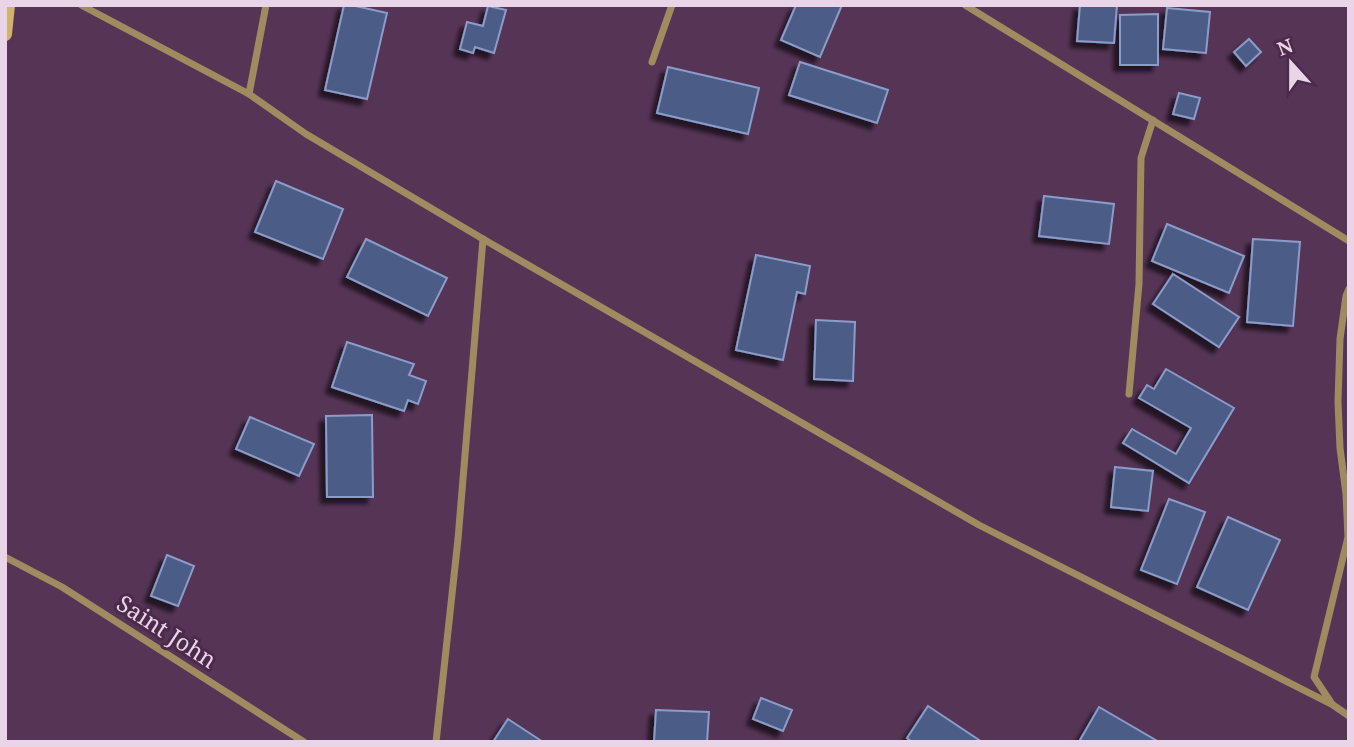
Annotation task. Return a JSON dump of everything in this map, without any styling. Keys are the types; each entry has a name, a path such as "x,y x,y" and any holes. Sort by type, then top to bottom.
{"street":[{"path":"5,34 8,5"},
{"path":"81,5 249,94 306,134 483,239 979,524 1333,705 1349,716"},
{"path":"249,94 266,5"},
{"path":"652,62 672,5"},
{"path":"965,5 1349,241"},
{"path":"1129,394 1139,284 1141,158 1153,120"},
{"path":"436,742 458,539 483,239"},
{"path":"1333,705 1314,677 1348,537 1338,402 1340,339 1349,289"},
{"name":"Saint John","path":"5,556 61,586 304,742"}],"building":[{"path":"344,5 387,13 367,99 325,90"},
{"path":"796,5 842,5 820,57 781,40"},
{"path":"1080,5 1117,5 1114,43 1077,41"},
{"path":"488,6 506,10 494,53 475,47 473,53 460,49 467,22 483,26"},
{"path":"1167,8 1210,12 1206,53 1163,49"},
{"path":"1158,14 1158,65 1120,65 1120,15"},
{"path":"1249,39 1261,52 1246,66 1234,52"},
{"path":"800,62 888,90 877,123 789,95"},
{"path":"668,67 759,88 748,134 657,113"},
{"path":"1179,93 1200,98 1194,119 1173,114"},
{"path":"276,181 343,209 323,259 255,232"},
{"path":"1044,196 1114,204 1109,244 1039,236"},
{"path":"1167,224 1244,256 1229,293 1152,261"},
{"path":"366,239 447,278 428,316 347,277"},
{"path":"1253,239 1300,242 1293,326 1247,322"},
{"path":"756,255 810,266 805,294 797,292 783,360 736,350"},
{"path":"1173,274 1239,317 1219,347 1153,304"},
{"path":"816,320 855,322 853,381 814,379"},
{"path":"347,342 414,364 409,375 426,381 418,404 408,400 404,411 332,387"},
{"path":"1166,369 1234,408 1189,483 1123,443 1132,429 1176,454 1191,428 1139,398 1147,385 1154,389"},
{"path":"372,415 373,497 327,497 326,416"},
{"path":"250,417 314,444 299,476 236,449"},
{"path":"1115,467 1153,471 1148,511 1111,507"},
{"path":"1169,499 1205,512 1177,584 1141,570"},
{"path":"1228,517 1280,540 1248,610 1197,587"},
{"path":"167,555 194,566 178,606 151,596"},
{"path":"761,698 792,710 783,731 753,719"},
{"path":"928,706 982,742 912,742 907,738"},
{"path":"1099,707 1159,742 1083,742 1080,740"},
{"path":"656,710 709,712 707,742 654,742"},
{"path":"508,719 540,740 539,742 493,742"}]}
